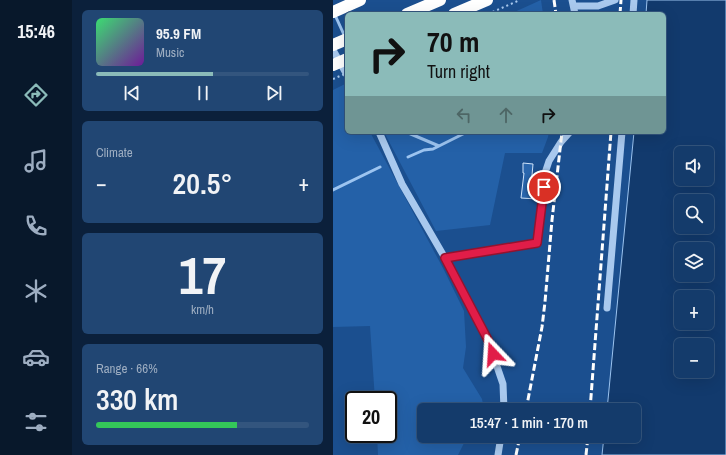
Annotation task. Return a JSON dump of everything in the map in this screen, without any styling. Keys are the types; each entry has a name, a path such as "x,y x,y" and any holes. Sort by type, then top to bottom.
{"highway":[{"path":"333,12 360,0"},
{"path":"412,12 440,0"},
{"path":"459,12 487,0"},
{"path":"333,45 345,40"},
{"path":"333,65 345,60"}],"lane":[{"path":"573,3 596,3 615,0"},
{"path":"633,12 634,0"},
{"path":"333,50 345,71"},
{"path":"380,134 402,184 445,258 488,340 503,384 504,403"},
{"path":"445,258 537,243 545,173 549,161 561,142 568,134"},
{"path":"607,308 622,134"},
{"path":"498,455 500,443"}],"path":[{"path":"493,12 520,0"},
{"path":"333,79 345,75"}],"shaded area":[{"path":"541,0 543,12 514,12"},
{"path":"647,0 726,0 726,455 602,455 603,443 641,443 641,403 608,403 634,134 666,134 666,12 646,12"},
{"path":"345,84 345,134 371,134 444,270 464,311 466,347 463,368 482,399 483,403 417,403 417,443 464,443 458,455 378,455 377,443 397,443 397,391 374,391 370,326 333,327 333,90"},
{"path":"385,134 549,134 542,153 505,153 490,225 436,231"}],"building":[{"path":"523,163 533,164 531,187 538,188 537,199 521,198 524,173"}],"waterway":[{"path":"335,15 345,37"},
{"path":"411,134 439,146 463,134"},
{"path":"408,157 424,150 433,149 439,146"},
{"path":"333,190 380,167"}],"railway":[{"path":"554,0 556,12"},
{"path":"620,12 621,0"},
{"path":"527,403 542,327 562,134"},
{"path":"591,403 611,134"},
{"path":"516,455 519,443"},
{"path":"586,455 587,443"}],"route":[{"path":"493,354 488,340 445,258 537,243 544,187"}]}
